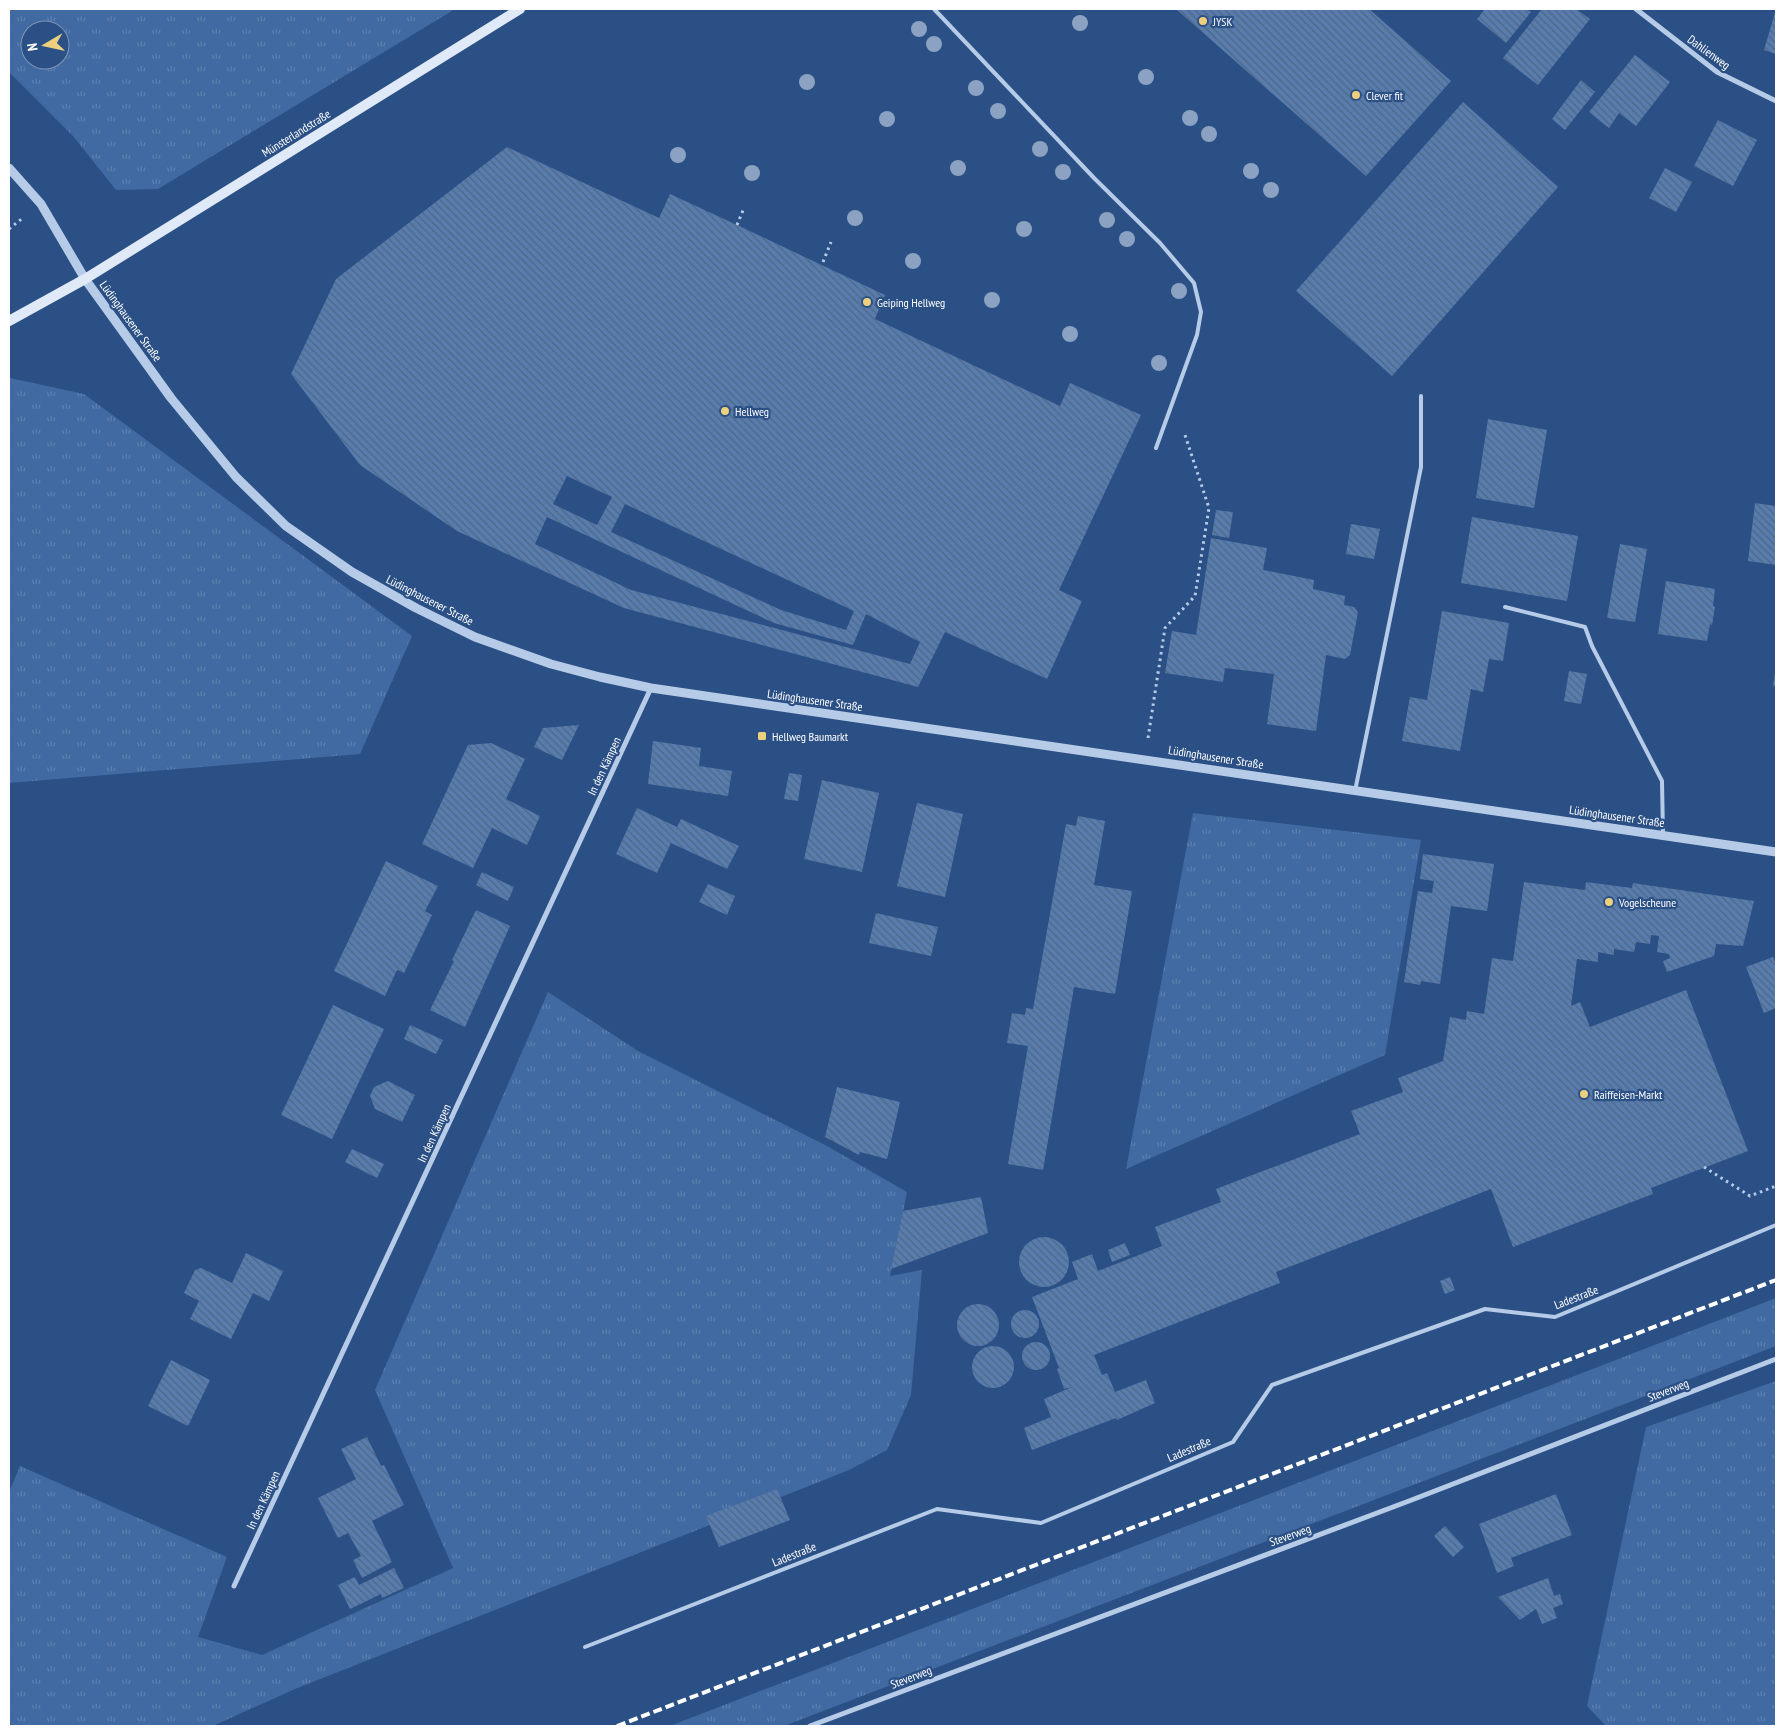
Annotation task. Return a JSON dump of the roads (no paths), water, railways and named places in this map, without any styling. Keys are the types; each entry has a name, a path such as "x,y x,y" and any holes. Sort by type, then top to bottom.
{"main road":[{"name":"Münsterlandstraße","path":"85,279 520,9"},
{"name":"Lüdinghausener Straße","path":"9,321 85,279"}],"street":[{"name":"Dahlienweg","path":"1636,9 1717,72 1776,101"},
{"path":"9,168 41,204 85,279"},
{"name":"Lüdinghausener Straße","path":"85,279 172,398 214,451 236,477 286,526 352,572 416,608 476,637 551,664 651,688 1145,758 1355,791 1776,852"},
{"name":"In den Kämpen","path":"234,1586 651,688"},
{"name":"Steverweg","path":"810,1726 1400,1504 1776,1358"}],"lane":[{"path":"934,9 1094,178 1160,243 1194,283 1201,312 1198,328 1156,448"},
{"path":"1355,791 1421,467 1421,396"},
{"path":"1505,606 1585,627 1592,646 1662,781 1663,835"},
{"name":"Ladestraße","path":"585,1648 937,1508 1041,1523 1233,1442 1272,1385 1485,1309 1555,1317 1776,1226"}],"railway":[{"path":"617,1726 1776,1280"}],"place":[{"name":"JYSK","path":"1203,21"},
{"name":"Clever fit","path":"1356,95"},
{"name":"Geiping Hellweg","path":"867,302"},
{"name":"Hellweg","path":"725,411"},
{"name":"Hellweg Baumarkt","path":"762,736"},
{"name":"Vogelscheune","path":"1609,902"},
{"name":"Raiffeisen-Markt","path":"1584,1094"}]}
